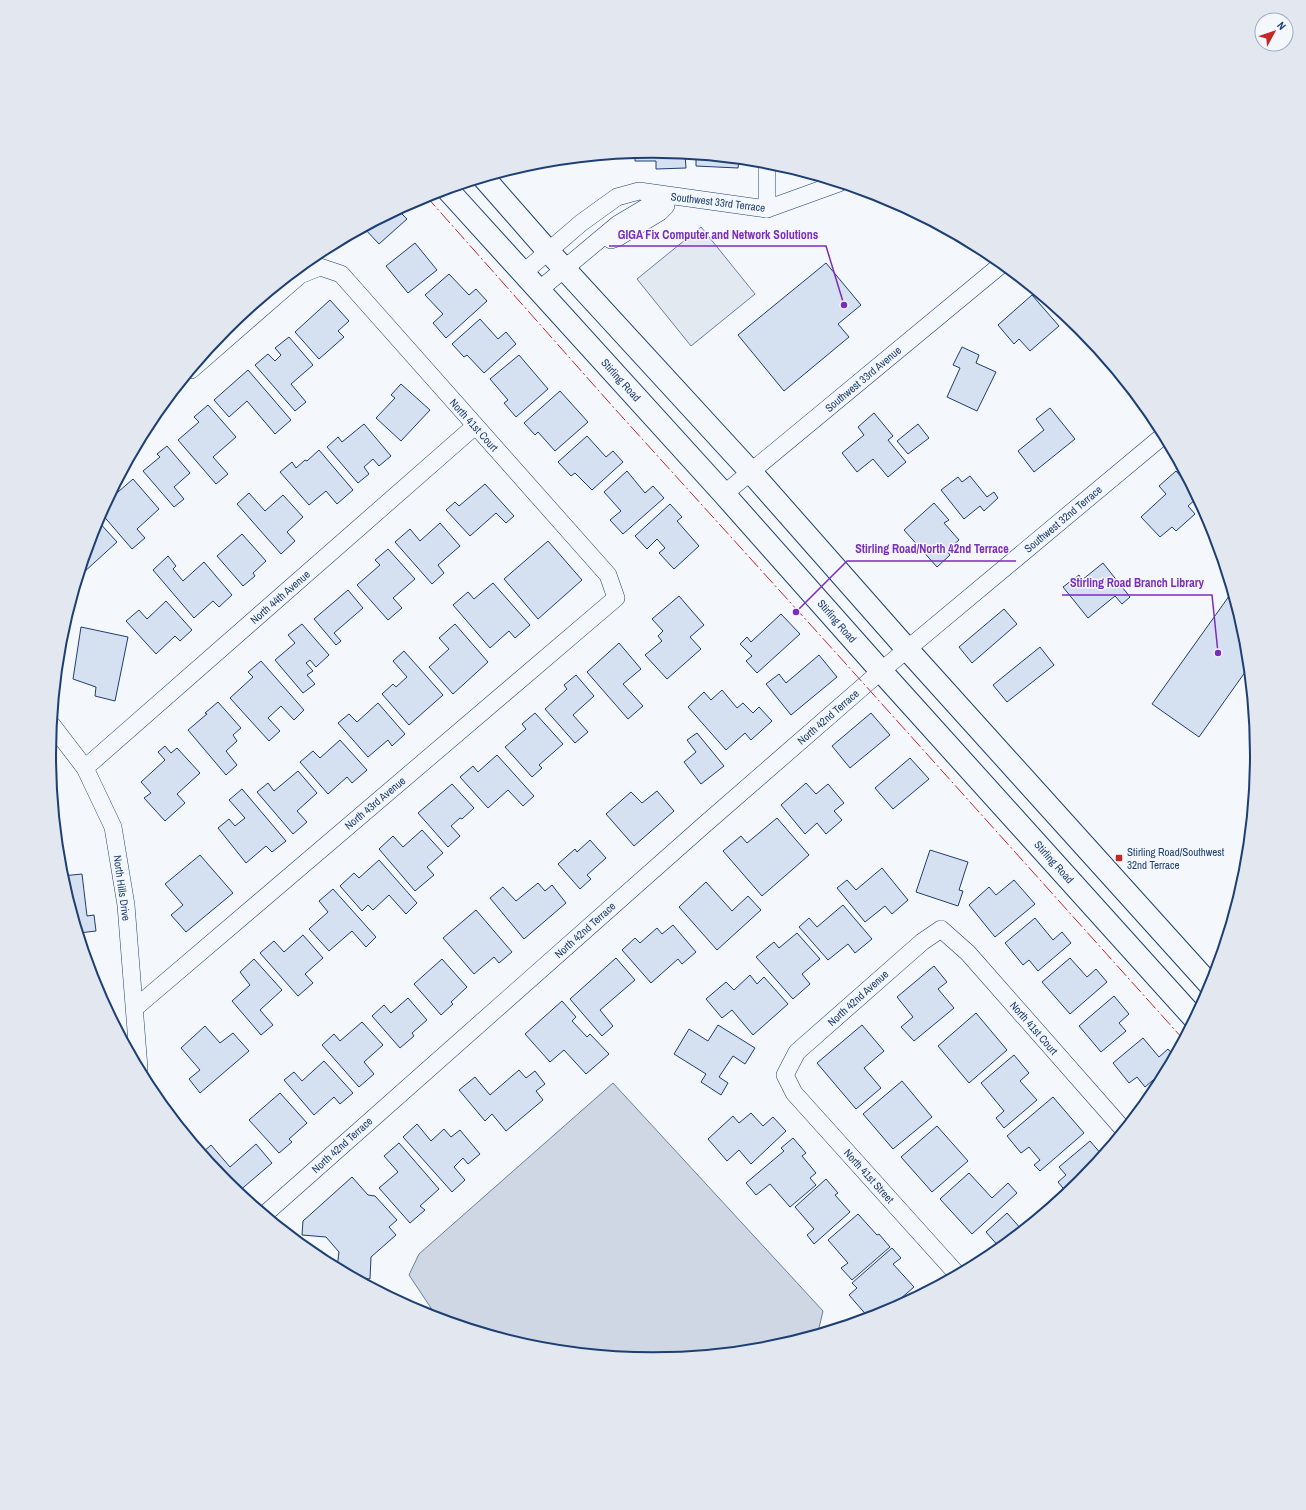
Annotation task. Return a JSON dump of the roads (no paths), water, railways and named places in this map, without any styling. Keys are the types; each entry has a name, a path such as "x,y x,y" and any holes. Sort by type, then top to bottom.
{"main road":[{"path":"487,182 548,251 750,471 907,649 1206,980"},
{"name":"Stirling Road","path":"451,194 724,494 881,671 1190,1014"}],"street":[{"path":"767,169 767,209"},
{"name":"Southwest 33rd Terrace","path":"523,273 581,223 617,197 639,191 665,196 767,209 832,186"},
{"path":"597,242 605,242 617,238 660,212 666,206 665,196"},
{"name":"Southwest 33rd Terrace","path":"539,290 618,224 665,196"},
{"path":"605,206 618,224"},
{"name":"North 41st Court","path":"218,346 300,275 320,267 341,274 608,575 616,598"},
{"name":"Southwest 33rd Avenue","path":"724,494 997,268"},
{"name":"North 44th Avenue","path":"85,768 475,426"},
{"name":"Southwest 32nd Terrace","path":"907,649 1159,440"},
{"name":"North 43rd Avenue","path":"135,1008 616,598"},
{"name":"North 42nd Terrace","path":"268,1211 704,825 907,649"},
{"name":"North Hills Drive","path":"57,731 85,768 113,827 126,905 138,1057"},
{"name":"North 41st Court","path":"941,930 968,953 1120,1126"},
{"name":"North 42nd Avenue","path":"785,1075 797,1052 922,942 941,930"},
{"name":"North 41st Street","path":"785,1075 794,1093 954,1270"}],"place":[{"name":"GIGA Fix Computer and Network Solutions","path":"844,305"},
{"name":"Stirling Road/North 42nd Terrace","path":"796,612"},
{"name":"Stirling Road Branch Library","path":"1218,653"},
{"name":"Stirling Road/Southwest 32nd Terrace","path":"1119,858"}]}
